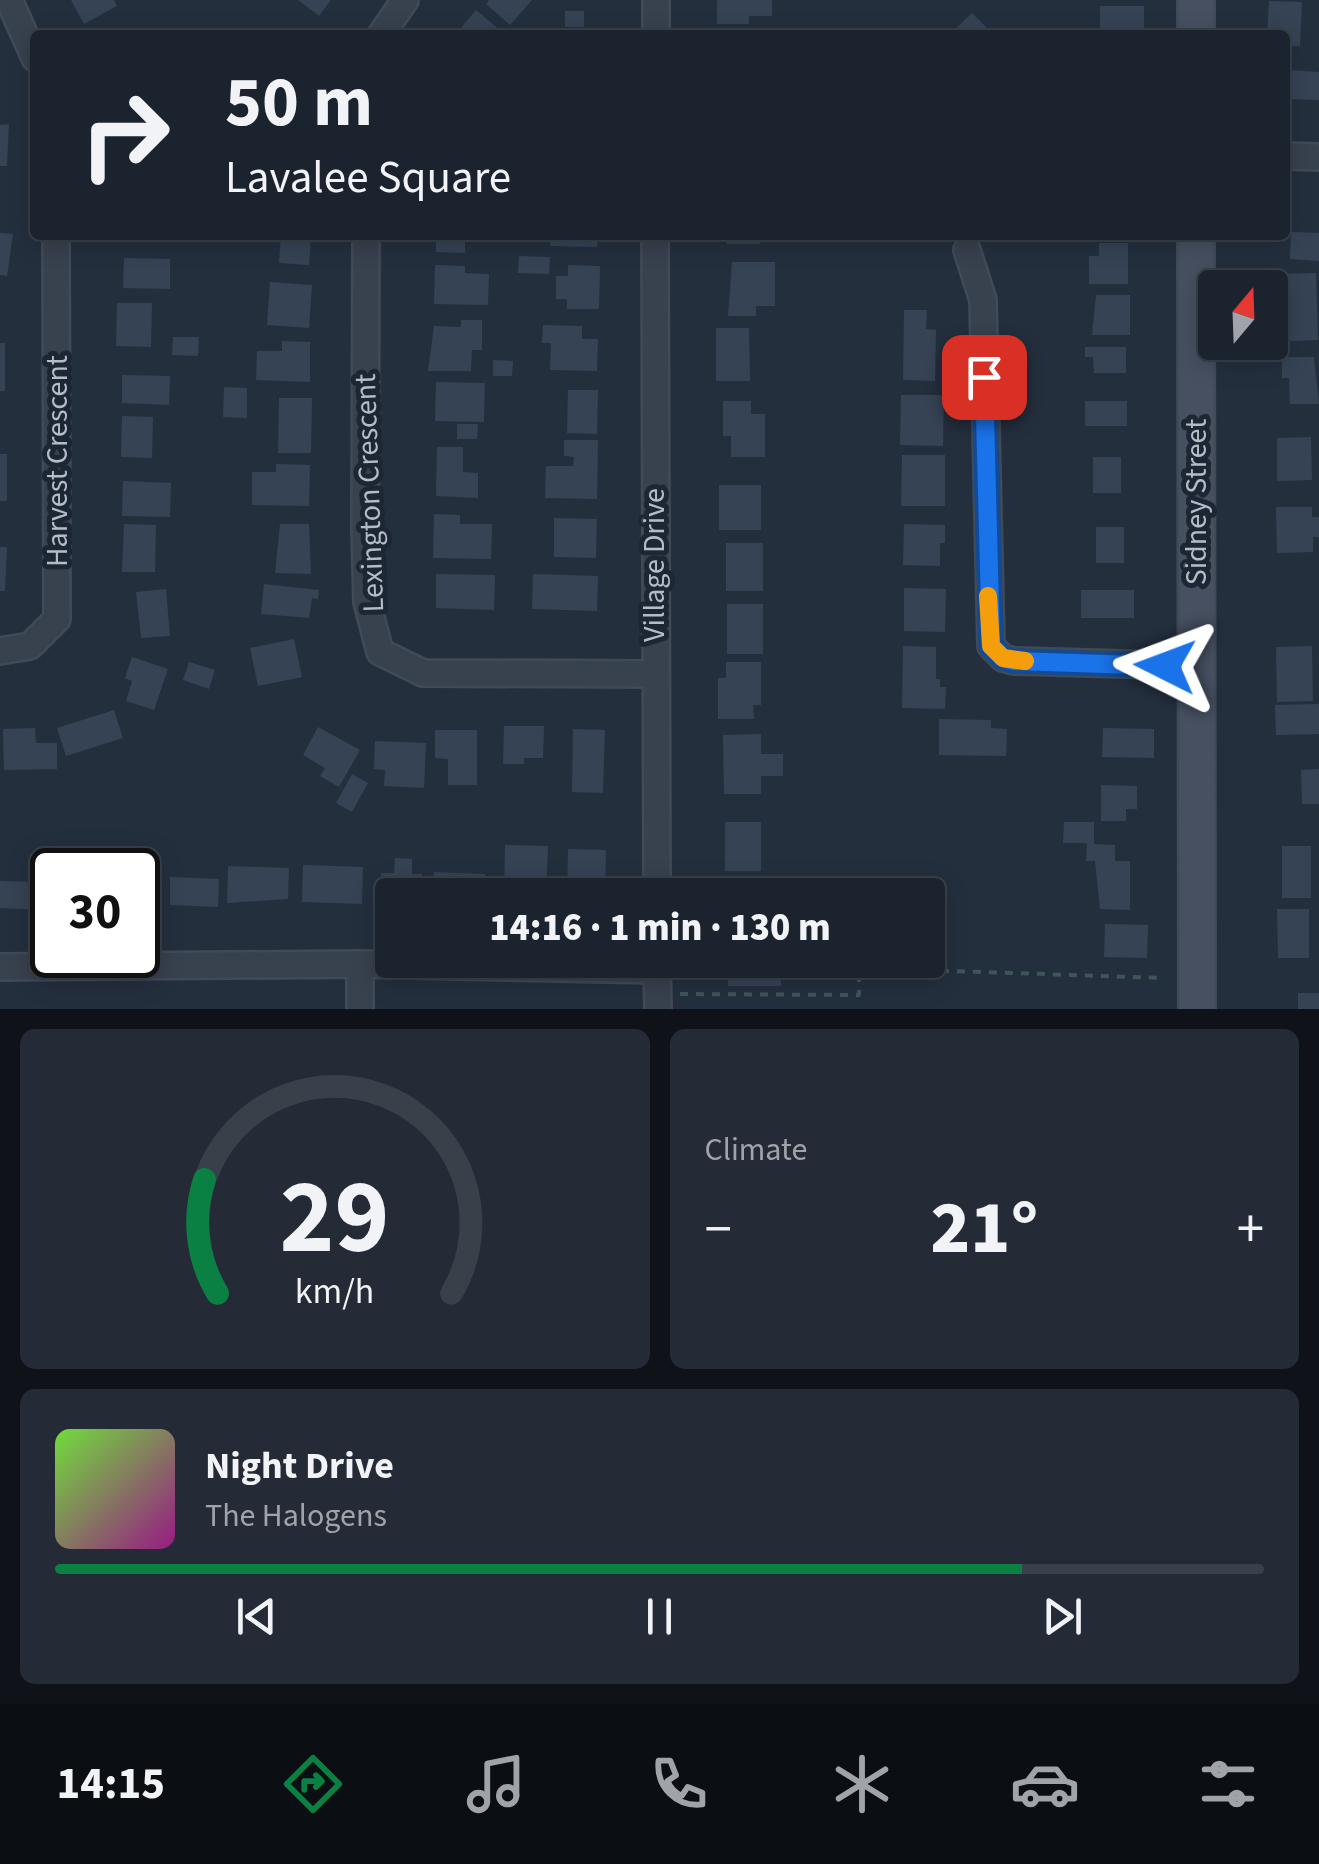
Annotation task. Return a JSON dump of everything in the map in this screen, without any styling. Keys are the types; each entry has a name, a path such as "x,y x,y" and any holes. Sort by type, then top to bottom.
{"main road":[{"path":"1196,0 1196,30"},
{"name":"Sidney Street","path":"1196,240 1197,1009"}],"street":[{"path":"9,0 30,47"},
{"path":"384,30 405,0"},
{"path":"656,0 656,30"},
{"path":"1290,156 1319,156"},
{"name":"Harvest Crescent","path":"0,651 30,646 57,619 56,240"},
{"name":"Lexington Crescent","path":"366,240 367,602 380,652 424,673 654,674"},
{"name":"Village Drive","path":"656,240 656,878"},
{"path":"967,250 983,300 991,646 1003,658 1014,661 1196,666"},
{"path":"0,967 360,964 657,983"},
{"path":"360,964 360,1009"}],"path":[{"path":"657,983 859,996 860,968 1163,978"}],"building":[{"path":"71,0 114,0 117,6 84,24"},
{"path":"298,0 331,0 319,16"},
{"path":"489,0 532,0 510,25 486,4"},
{"path":"717,0 772,0 772,16 749,16 749,24 717,24"},
{"path":"1269,1 1302,2 1300,46 1290,46 1290,30 1267,30"},
{"path":"1100,6 1144,6 1144,30 1100,30"},
{"path":"476,10 500,30 459,30"},
{"path":"565,11 584,11 584,27 565,27"},
{"path":"972,13 989,30 954,30"},
{"path":"1290,70 1319,72 1319,100 1290,99"},
{"path":"9,124 7,166 0,166 0,125"},
{"path":"1291,232 1319,233 1319,261 1290,259"},
{"path":"0,233 13,234 7,276 0,275"},
{"path":"281,240 311,240 309,265 279,263"},
{"path":"436,240 465,240 465,253 436,252"},
{"path":"551,240 598,240 597,247 550,246"},
{"path":"727,240 760,240 760,244 727,244"},
{"path":"1099,243 1128,243 1128,284 1089,284 1089,256 1099,256"},
{"path":"519,256 550,257 549,274 518,273"},
{"path":"124,258 170,259 170,289 123,288"},
{"path":"732,262 775,262 775,306 756,306 756,316 728,316"},
{"path":"435,265 465,266 465,273 489,274 488,305 434,304"},
{"path":"568,265 600,266 599,309 567,309 567,299 556,299 556,276 568,276"},
{"path":"1316,273 1318,340 1288,341 1288,274"},
{"path":"270,282 312,285 309,328 267,325"},
{"path":"1096,295 1130,295 1130,335 1092,335"},
{"path":"117,303 152,303 151,347 116,346"},
{"path":"904,310 927,310 926,329 936,330 935,381 903,380"},
{"path":"461,320 482,320 482,350 472,350 471,371 428,371 434,326 461,327"},
{"path":"543,325 582,326 582,339 598,339 597,371 550,370 551,343 542,343"},
{"path":"716,328 749,328 750,381 716,381"},
{"path":"173,337 199,337 198,356 172,355"},
{"path":"282,341 310,342 310,382 256,380 257,351 282,351"},
{"path":"0,343 5,343 5,391 0,391"},
{"path":"1085,347 1126,347 1126,373 1094,373 1093,357 1085,357"},
{"path":"1314,357 1319,404 1290,404 1289,378 1282,378 1282,360"},
{"path":"493,360 513,361 512,376 493,376"},
{"path":"122,375 170,376 169,405 122,403"},
{"path":"436,382 485,383 484,422 435,421"},
{"path":"224,387 247,388 247,418 223,417"},
{"path":"568,390 598,390 597,434 567,433"},
{"path":"901,395 944,395 943,446 900,445"},
{"path":"279,398 312,398 311,453 278,453"},
{"path":"723,401 751,401 751,414 765,414 765,457 731,457 731,436 723,436"},
{"path":"1085,401 1127,401 1127,426 1085,426"},
{"path":"122,416 153,417 152,458 121,457"},
{"path":"457,424 478,424 477,439 457,439"},
{"path":"1311,437 1312,480 1277,481 1277,438"},
{"path":"564,440 598,440 597,499 545,498 546,466 573,466 574,457 564,456"},
{"path":"437,447 463,447 463,472 478,473 478,498 436,496"},
{"path":"0,454 7,454 7,501 0,501"},
{"path":"902,455 945,455 945,506 901,506"},
{"path":"1093,457 1121,457 1121,493 1093,493"},
{"path":"276,464 310,465 309,506 252,505 252,472 276,472"},
{"path":"123,481 171,483 170,517 122,516"},
{"path":"719,485 761,485 761,530 719,530"},
{"path":"1276,507 1312,507 1312,517 1319,517 1319,537 1313,537 1313,552 1277,553"},
{"path":"434,514 460,515 460,524 492,524 491,559 433,558"},
{"path":"554,518 597,519 596,558 554,557"},
{"path":"124,524 156,525 155,572 122,572"},
{"path":"280,524 309,524 311,574 275,573"},
{"path":"904,524 945,525 940,566 903,565"},
{"path":"1096,527 1124,527 1124,563 1096,563"},
{"path":"726,543 763,543 763,591 726,591"},
{"path":"0,547 7,547 5,591 0,591"},
{"path":"436,574 495,575 494,610 436,608"},
{"path":"533,574 598,576 597,611 532,609"},
{"path":"264,584 319,590 318,599 312,598 309,618 261,614"},
{"path":"904,588 946,589 945,632 904,631"},
{"path":"166,589 170,636 141,638 136,592"},
{"path":"1081,590 1134,590 1134,618 1081,618"},
{"path":"727,604 763,604 763,654 727,654"},
{"path":"294,639 302,677 258,686 250,648"},
{"path":"903,646 936,647 936,679 940,679 940,687 946,687 945,709 902,708"},
{"path":"1312,646 1313,701 1277,702 1276,647"},
{"path":"132,657 168,669 154,710 126,701 132,681 125,678"},
{"path":"189,662 215,670 209,689 183,680"},
{"path":"726,662 761,662 761,705 753,705 754,719 718,719 718,678 726,678"},
{"path":"1319,704 1319,734 1276,735 1275,705"},
{"path":"114,710 123,738 66,756 57,728"},
{"path":"939,719 991,720 991,728 1007,729 1006,756 939,755"},
{"path":"504,726 544,726 543,758 524,758 524,764 503,764"},
{"path":"318,727 360,750 339,787 320,776 325,768 303,755"},
{"path":"35,728 36,743 57,743 57,769 4,770 3,729"},
{"path":"1103,728 1154,729 1154,758 1102,757"},
{"path":"573,729 605,730 603,793 572,792"},
{"path":"435,730 477,730 477,785 448,785 448,759 435,758"},
{"path":"761,734 761,754 783,754 783,776 761,776 761,794 724,794 723,735"},
{"path":"375,741 426,743 424,788 384,786 385,770 374,769"},
{"path":"1319,769 1319,804 1302,804 1301,770"},
{"path":"352,774 368,783 352,812 336,803"},
{"path":"1101,785 1137,786 1137,809 1126,809 1126,821 1101,821"},
{"path":"725,822 761,822 761,871 725,871"},
{"path":"1064,822 1094,822 1094,844 1115,845 1115,861 1130,861 1130,910 1100,909 1095,861 1086,861 1087,843 1063,843"},
{"path":"505,845 548,846 547,878 504,878"},
{"path":"1282,846 1311,846 1311,898 1282,898"},
{"path":"568,849 606,850 605,878 567,878"},
{"path":"395,858 412,859 412,874 422,874 422,878 381,878 381,873 394,873"},
{"path":"303,865 363,867 362,904 302,902"},
{"path":"228,866 289,868 288,899 227,903"},
{"path":"434,872 485,874 485,878 434,878"},
{"path":"170,877 219,879 218,907 170,905"},
{"path":"0,881 30,882 30,909 0,908"},
{"path":"1277,909 1309,909 1309,958 1278,958"},
{"path":"1105,924 1148,925 1147,958 1104,957"},
{"path":"728,978 781,978 781,986 728,986"},
{"path":"1298,993 1319,993 1319,1009 1298,1009"}],"slow traffic":[{"path":"988,596 991,646 1003,658 1025,661"}],"route":[{"path":"984,377 991,646 1003,658 1014,661 1165,666"}]}
